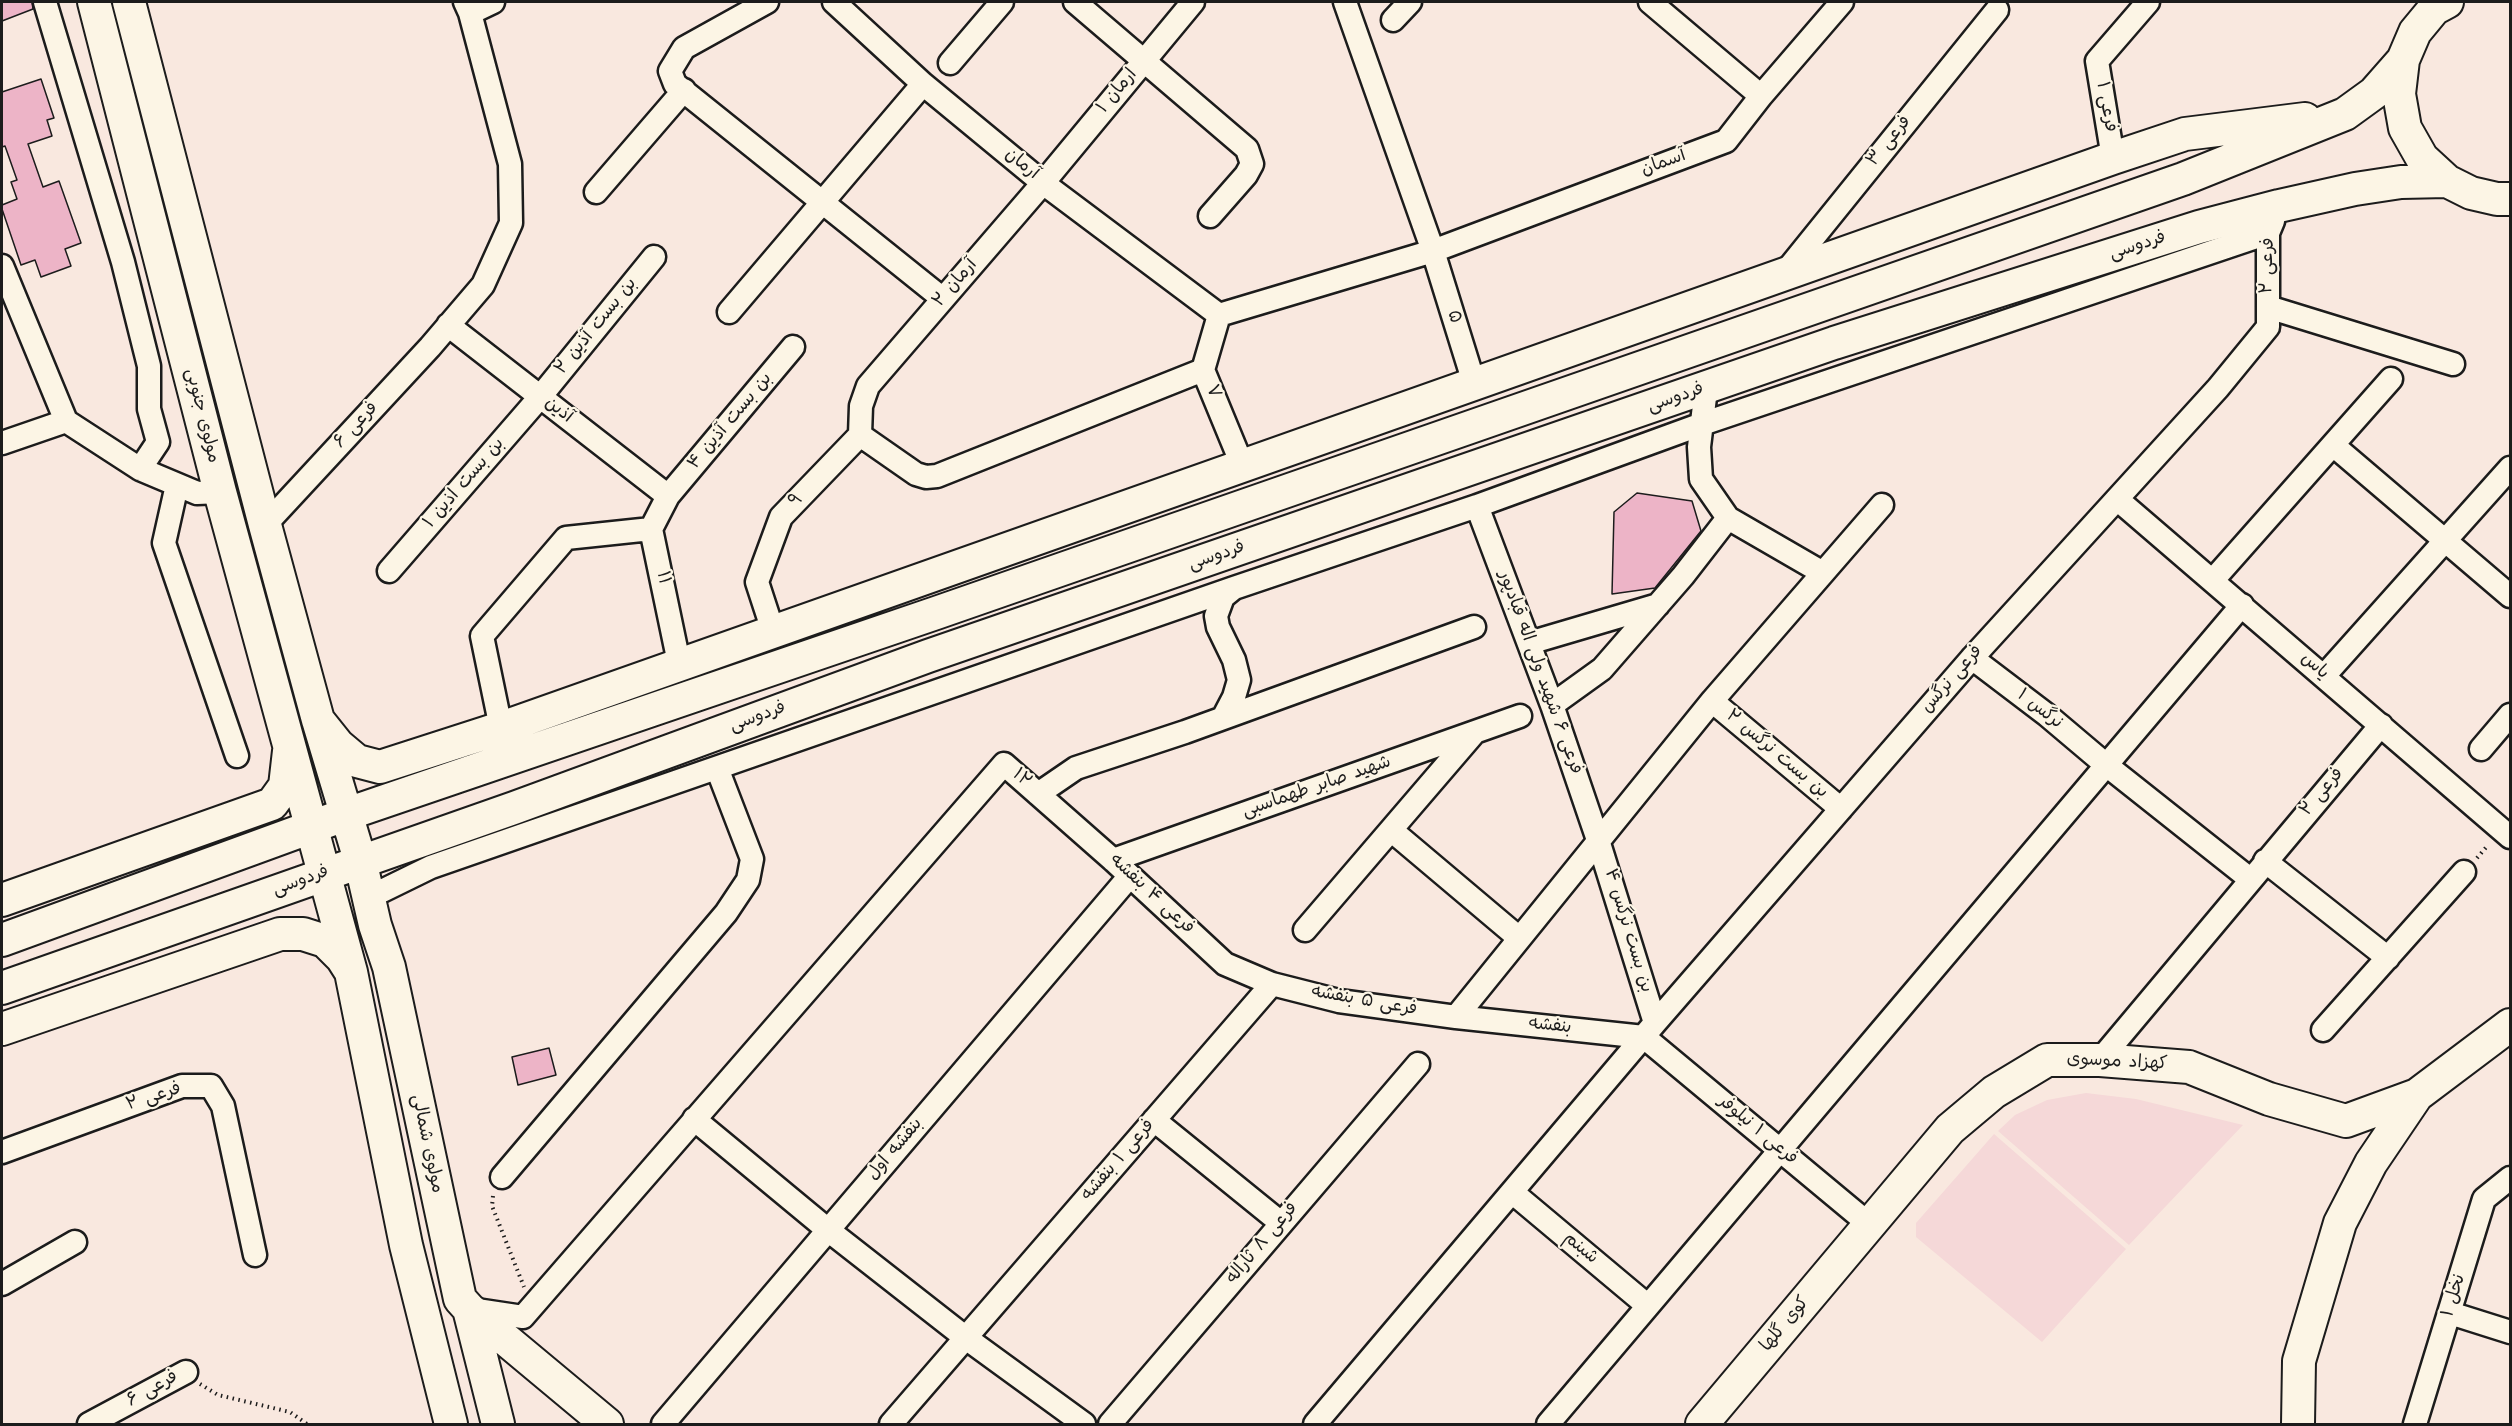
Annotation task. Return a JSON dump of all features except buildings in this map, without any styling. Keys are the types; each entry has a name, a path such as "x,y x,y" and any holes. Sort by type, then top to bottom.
{"street":[{"path":"45,2 123,262 149,366 149,409 158,442 140,469"},
{"name":"مولوی جنوبی","path":"94,2 220,492 325,873"},
{"name":"مولوی جنوبی","path":"129,2 265,525 318,720 360,860"},
{"path":"467,7 493,2"},
{"path":"767,2 684,48 670,71 675,84 943,299"},
{"name":"آرمان","path":"834,2 923,84 1043,183 1219,315"},
{"path":"950,63 1002,2"},
{"path":"1075,2 1247,149 1252,164 1210,216"},
{"name":"ارمان ۱","path":"1043,183 1193,2"},
{"name":"۵","path":"1345,2 1433,250 1474,383"},
{"path":"1393,20 1410,2"},
{"path":"1650,2 1761,96"},
{"name":"آسمان","path":"1219,315 1433,250 1726,141 1761,96 1842,2"},
{"name":"فرعی ۱","path":"2114,158 2097,61 2148,2"},
{"path":"2439,4 2415,32 2403,60 2399,94 2405,128 2422,158 2447,181 2471,193 2497,199 2511,199"},
{"name":"فرعی ۶","path":"265,525 483,285 511,223 510,164 467,7"},
{"name":"فرعی ۳","path":"1783,275 1997,10"},
{"path":"5,940 347,814 2183,179 2344,114 2374,93 2403,60"},
{"path":"729,312 923,84"},
{"path":"596,192 684,90"},
{"path":"318,720 338,745 357,760 380,766 501,728 679,663 1243,467 1474,383 2185,134 2344,114"},
{"path":"130,141 163,131"},
{"name":"فردوسی","path":"8,980 514,808 928,656 1913,318 2199,227 2273,220 2355,189 2390,183 2447,181"},
{"name":"آرمان ۲","path":"860,435 861,406 868,386 1043,183"},
{"path":"382,891 430,867 1477,506 2273,220"},
{"name":"فرعی ۲","path":"2268,317 2273,220"},
{"name":"بن بست آذین ۲","path":"540,397 654,257"},
{"path":"4,281 66,421 140,469 197,494 220,492"},
{"name":"۷","path":"1219,315 1203,370 1243,467"},
{"path":"2268,317 2452,364"},
{"name":"فرعی نرگس","path":"1315,1425 1649,1030 1972,658 2218,388 2268,317"},
{"name":"آذین","path":"448,326 668,496"},
{"name":"بن بست آذین ۴","path":"668,496 793,347"},
{"path":"860,435 916,474 926,477 937,476 1203,370"},
{"path":"2213,580 2391,379"},
{"path":"1706,389 1699,447 1701,480 1728,518 1823,573"},
{"name":"بن بست اذین ۱","path":"389,571 540,397"},
{"path":"2,443 66,421"},
{"name":"۹","path":"773,631 757,582 781,517 860,435"},
{"path":"2333,445 2511,596"},
{"path":"2324,676 2511,468"},
{"path":"177,485 164,543 237,756"},
{"path":"501,728 482,636 566,538 651,529 668,496"},
{"name":"یاس","path":"2117,499 2506,833"},
{"path":"1456,1017 1712,701 1882,505"},
{"name":"فرعی ۶ شهید ولی اله قبادپور","path":"1477,506 1552,705 1598,840"},
{"path":"1362,508 1371,542"},
{"path":"1552,705 1602,669 1658,605 1728,518"},
{"name":"۱۱","path":"651,529 679,663"},
{"path":"1223,718 1234,697 1239,680 1234,660 1218,627 1216,616 1223,597 1234,588"},
{"path":"1529,643 1658,605"},
{"path":"1548,1425 2105,764 2242,605"},
{"path":"1038,794 1076,768 1223,718 1474,627"},
{"name":"نرگس ۱","path":"1972,658 2047,715 2250,879"},
{"name":"بن بست نرگس ۲","path":"1712,701 1841,809"},
{"name":"شهید صابر طهماسبی","path":"1113,860 1520,716"},
{"path":"2481,749 2511,716"},
{"name":"فرعی ۲","path":"2100,1060 2381,725"},
{"path":"1305,930 1474,733"},
{"path":"2,900 272,804 285,786 289,748"},
{"name":"۱۲","path":"694,1119 1004,764 1038,794"},
{"path":"494,765 488,777 488,790 500,804 514,808"},
{"path":"502,1177 726,913 748,880 752,859 717,768"},
{"name":"فرعی ۴ بنفشه","path":"1038,794 1225,964 1272,984"},
{"path":"1391,830 1520,938"},
{"path":"375,924 382,891 394,867 419,840"},
{"name":"بن بست نرگس ۴","path":"1598,840 1649,1030"},
{"name":"مولوی شمالی","path":"360,860 375,924 389,967 446,1239 498,1425"},
{"path":"2265,861 2388,958"},
{"path":"2323,1030 2464,872"},
{"path":"325,873 351,972 406,1245 451,1425"},
{"name":"بنفشه اول","path":"663,1425 1129,877"},
{"path":"2,1029 280,934 303,934 325,941 342,958 351,972"},
{"name":"فرعی ۵ بنفشه","path":"1272,984 1339,1000 1456,1017"},
{"name":"فرعی ۱ بنفشه","path":"891,1425 1272,984"},
{"name":"بنفشه","path":"1456,1017 1649,1030"},
{"path":"2366,1173 2361,1152 2346,1120 2417,1095 2511,1025"},
{"name":"فرعی ۱ نیلوفر","path":"1649,1030 1779,1150 1870,1225"},
{"name":"کهزاد موسوی","path":"1870,1225 1950,1129 1994,1092 2047,1060 2100,1060 2189,1067 2269,1099 2346,1120"},
{"name":"فرعی ۸ ثاراله","path":"1110,1425 1418,1064"},
{"name":"فرعی ۲","path":"2,1152 182,1086 211,1086 223,1106 255,1255"},
{"path":"2298,1425 2299,1361 2340,1223 2366,1173 2417,1095"},
{"path":"421,1309 464,1304 524,1317 694,1119 828,1230 966,1338 1084,1425"},
{"path":"1154,1120 1281,1223"},
{"name":"نخل ۱","path":"2415,1425 2484,1199 2511,1178"},
{"name":"شبنم","path":"1512,1192 1648,1306"},
{"name":"کوی گلها","path":"1702,1425 1870,1225"},
{"path":"406,1245 446,1239"},
{"path":"2,1284 75,1242"},
{"path":"464,1304 608,1425"},
{"path":"2450,1313 2511,1332"},
{"name":"فرعی ۶","path":"89,1425 186,1372"}],"path":[{"path":"2464,872 2506,833"},
{"path":"502,1177 494,1188 492,1206 533,1306"},
{"path":"186,1372 218,1395 290,1412 307,1425"}],"shaded area":[{"path":"2086,1093 2136,1099 2243,1125 2129,1245 1998,1131 2015,1115 2047,1100"},
{"path":"1994,1134 2126,1249 2042,1342 1916,1237 1916,1223"}]}
